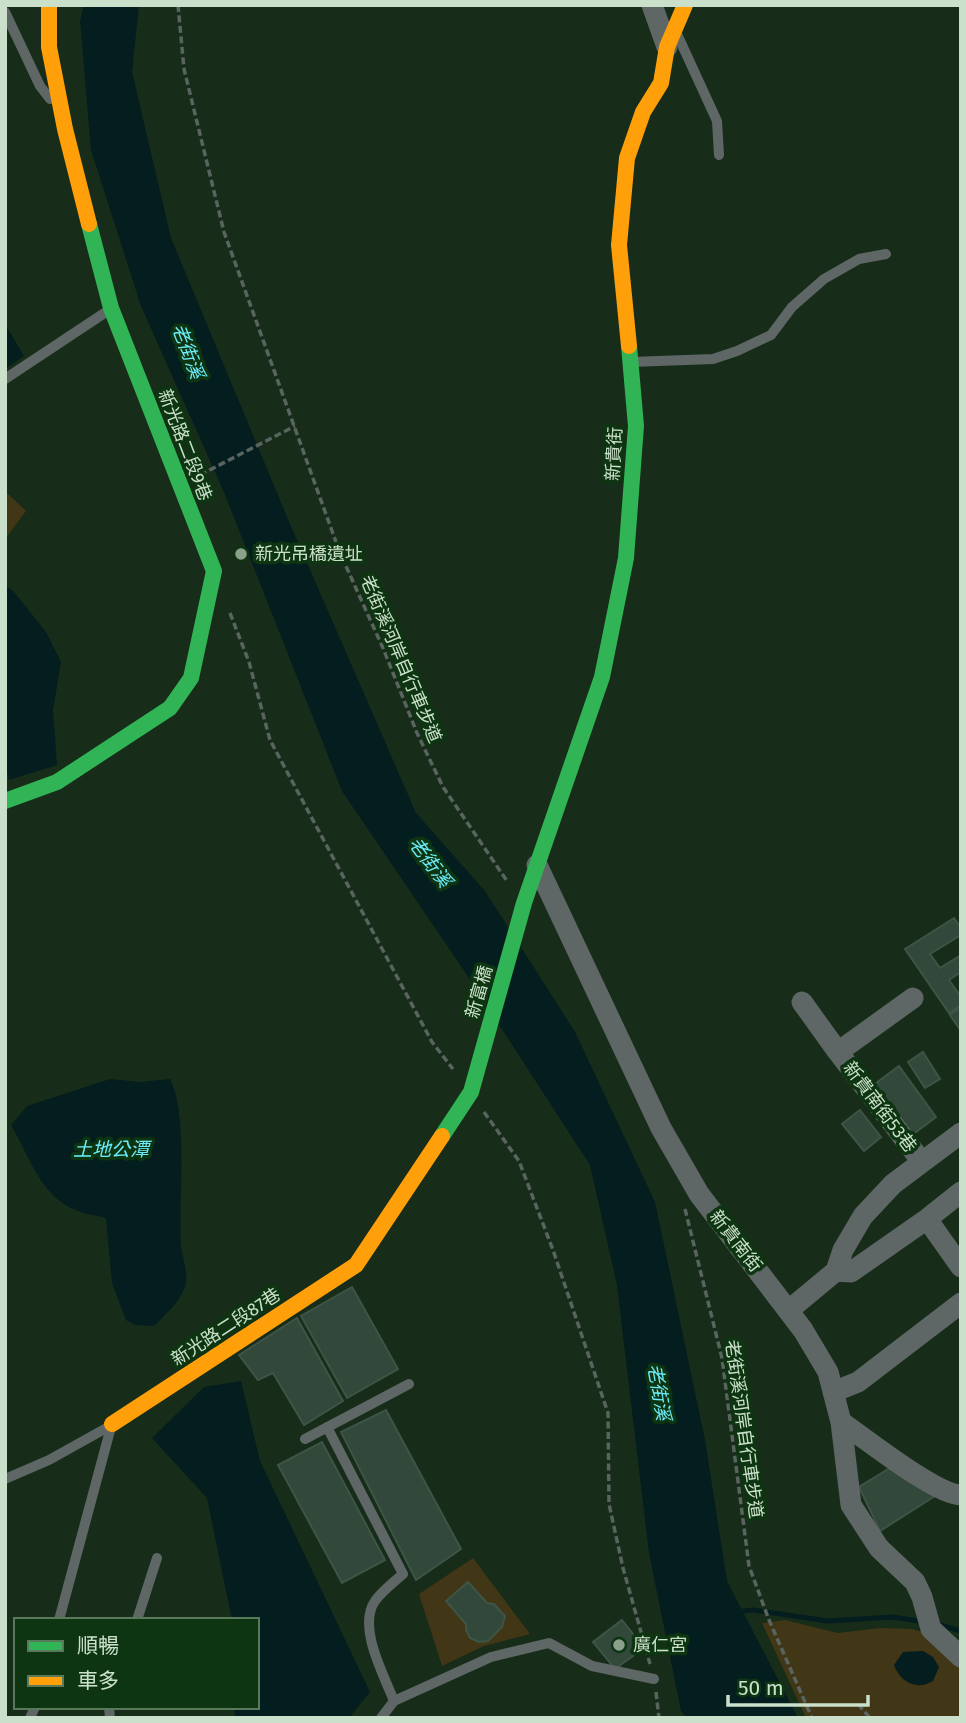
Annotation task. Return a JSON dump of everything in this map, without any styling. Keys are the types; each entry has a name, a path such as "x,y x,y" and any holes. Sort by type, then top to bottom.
{"street":[{"name":"新光路二段9巷","path":"5,801 58,782 170,708 191,678 214,571 111,308 62,115 49,47 49,5"},
{"path":"652,5 671,37"},
{"name":"新貴街","path":"524,903 602,677 626,558 636,426 619,245 627,158 643,112 661,83 671,37 685,5"},
{"name":"新貴南街","path":"537,865 661,1128 699,1194 789,1310 828,1372 841,1422 851,1505 879,1548 915,1582 928,1620 961,1657"},
{"name":"新富橋","path":"471,1092 524,903"},
{"name":"新貴南街53巷","path":"838,1052 913,998"},
{"name":"新貴南街53巷","path":"802,1002 922,1163"},
{"name":"新光路二段87巷","path":"112,1424 356,1265 471,1092"},
{"name":"新貴南街53巷","path":"789,1310 836,1271 843,1250 863,1216 893,1184 961,1133"},
{"path":"836,1271 851,1272 961,1192"},
{"path":"927,1219 961,1267"},
{"path":"833,1392 858,1382 961,1303"},
{"path":"841,1422 951,1495 961,1496"}],"lane":[{"path":"5,12 40,86 62,115"},
{"path":"671,37 717,121 719,155"},
{"path":"628,362 713,359 737,351 771,335 792,307 824,279 859,259 886,254"},
{"path":"5,379 111,308"},
{"path":"305,1439 409,1384"},
{"path":"5,1479 49,1460 112,1424"},
{"path":"60,1618 112,1424"},
{"path":"327,1427 403,1574 374,1601 367,1620 372,1645 394,1701"},
{"path":"138,1618 158,1558"},
{"path":"381,1718 394,1701 491,1657 549,1643 592,1666 654,1679"}],"path":[{"name":"老街溪河岸自行車步道","path":"178,5 184,69 224,232 340,553 443,787 510,886"},
{"path":"195,477 295,426"},
{"name":"老街溪河岸自行車步道","path":"683,1204 722,1358 749,1566 760,1599 812,1717"},
{"path":"654,1679 659,1718"},
{"path":"858,1704 870,1718"}],"shaded area":[{"path":"5,491 26,511 5,539"},
{"path":"473,1558 530,1634 484,1646 442,1666 419,1594"},
{"path":"785,1620 838,1633 880,1628 912,1629 961,1643 961,1718 806,1718 762,1623"}],"water":[{"name":"老街溪","path":"84,5 139,5 132,72 171,238 290,524 416,813 485,891 575,1032 655,1202 705,1440 727,1581 798,1718 687,1718 681,1711 649,1553 617,1285 590,1165 465,972 342,791 224,492 141,306 91,150 80,21"},
{"path":"5,324 24,356 5,369"},
{"path":"5,585 14,592 46,632 61,662 53,710 57,765 9,780 5,764"},
{"name":"土地公潭","path":"110,1079 140,1082 170,1079 176,1095 182,1159 180,1227 186,1283 177,1301 154,1326 135,1325 126,1320 112,1283 106,1218 73,1209 61,1202 43,1183 11,1125 27,1106"},
{"path":"241,1381 260,1461 370,1692 349,1718 235,1718 234,1709 259,1709 259,1618 232,1618 207,1498 152,1438 204,1387"},
{"path":"923,1651 933,1657 939,1667 933,1681 915,1685 900,1676 894,1665 903,1652"}],"building":[{"path":"954,918 961,928 961,935 930,954 940,968 961,955 961,972 949,980 961,997 961,1005 949,1013 905,949"},
{"path":"961,1007 961,1031 950,1015"},
{"path":"923,1052 940,1079 925,1088 908,1062"},
{"path":"899,1066 936,1117 912,1135 875,1084"},
{"path":"860,1110 881,1137 864,1151 842,1124"},
{"path":"352,1287 398,1369 347,1398 301,1316"},
{"path":"297,1318 343,1401 304,1425 273,1373 258,1380 239,1355"},
{"path":"386,1410 461,1549 416,1580 341,1432"},
{"path":"322,1442 385,1560 342,1583 278,1465"},
{"path":"895,1465 935,1496 880,1531 859,1487"},
{"path":"468,1582 487,1603 494,1604 505,1616 502,1627 488,1641 479,1642 470,1638 466,1624 446,1601"},
{"name":"廣仁宮","path":"622,1620 644,1648 615,1669 593,1642"}],"waterway":[{"path":"736,1612 753,1610 828,1621 893,1617 924,1622"},
{"path":"937,1624 961,1631"}],"traffic: fast":[{"path":"5,801 57,782 170,708 191,678 214,571 111,308 89,224"},
{"path":"442,1136 471,1092 524,903 602,677 626,558 636,426 629,346"}],"traffic: slow":[{"path":"49,5 49,47 65,129 89,224"},
{"path":"629,346 619,245 627,158 643,112 661,83 667,47 685,5"},
{"path":"112,1424 356,1265 442,1136"}],"place":[{"name":"新光吊橋遺址","path":"241,554"},
{"name":"廣仁宮","path":"619,1645"}]}
